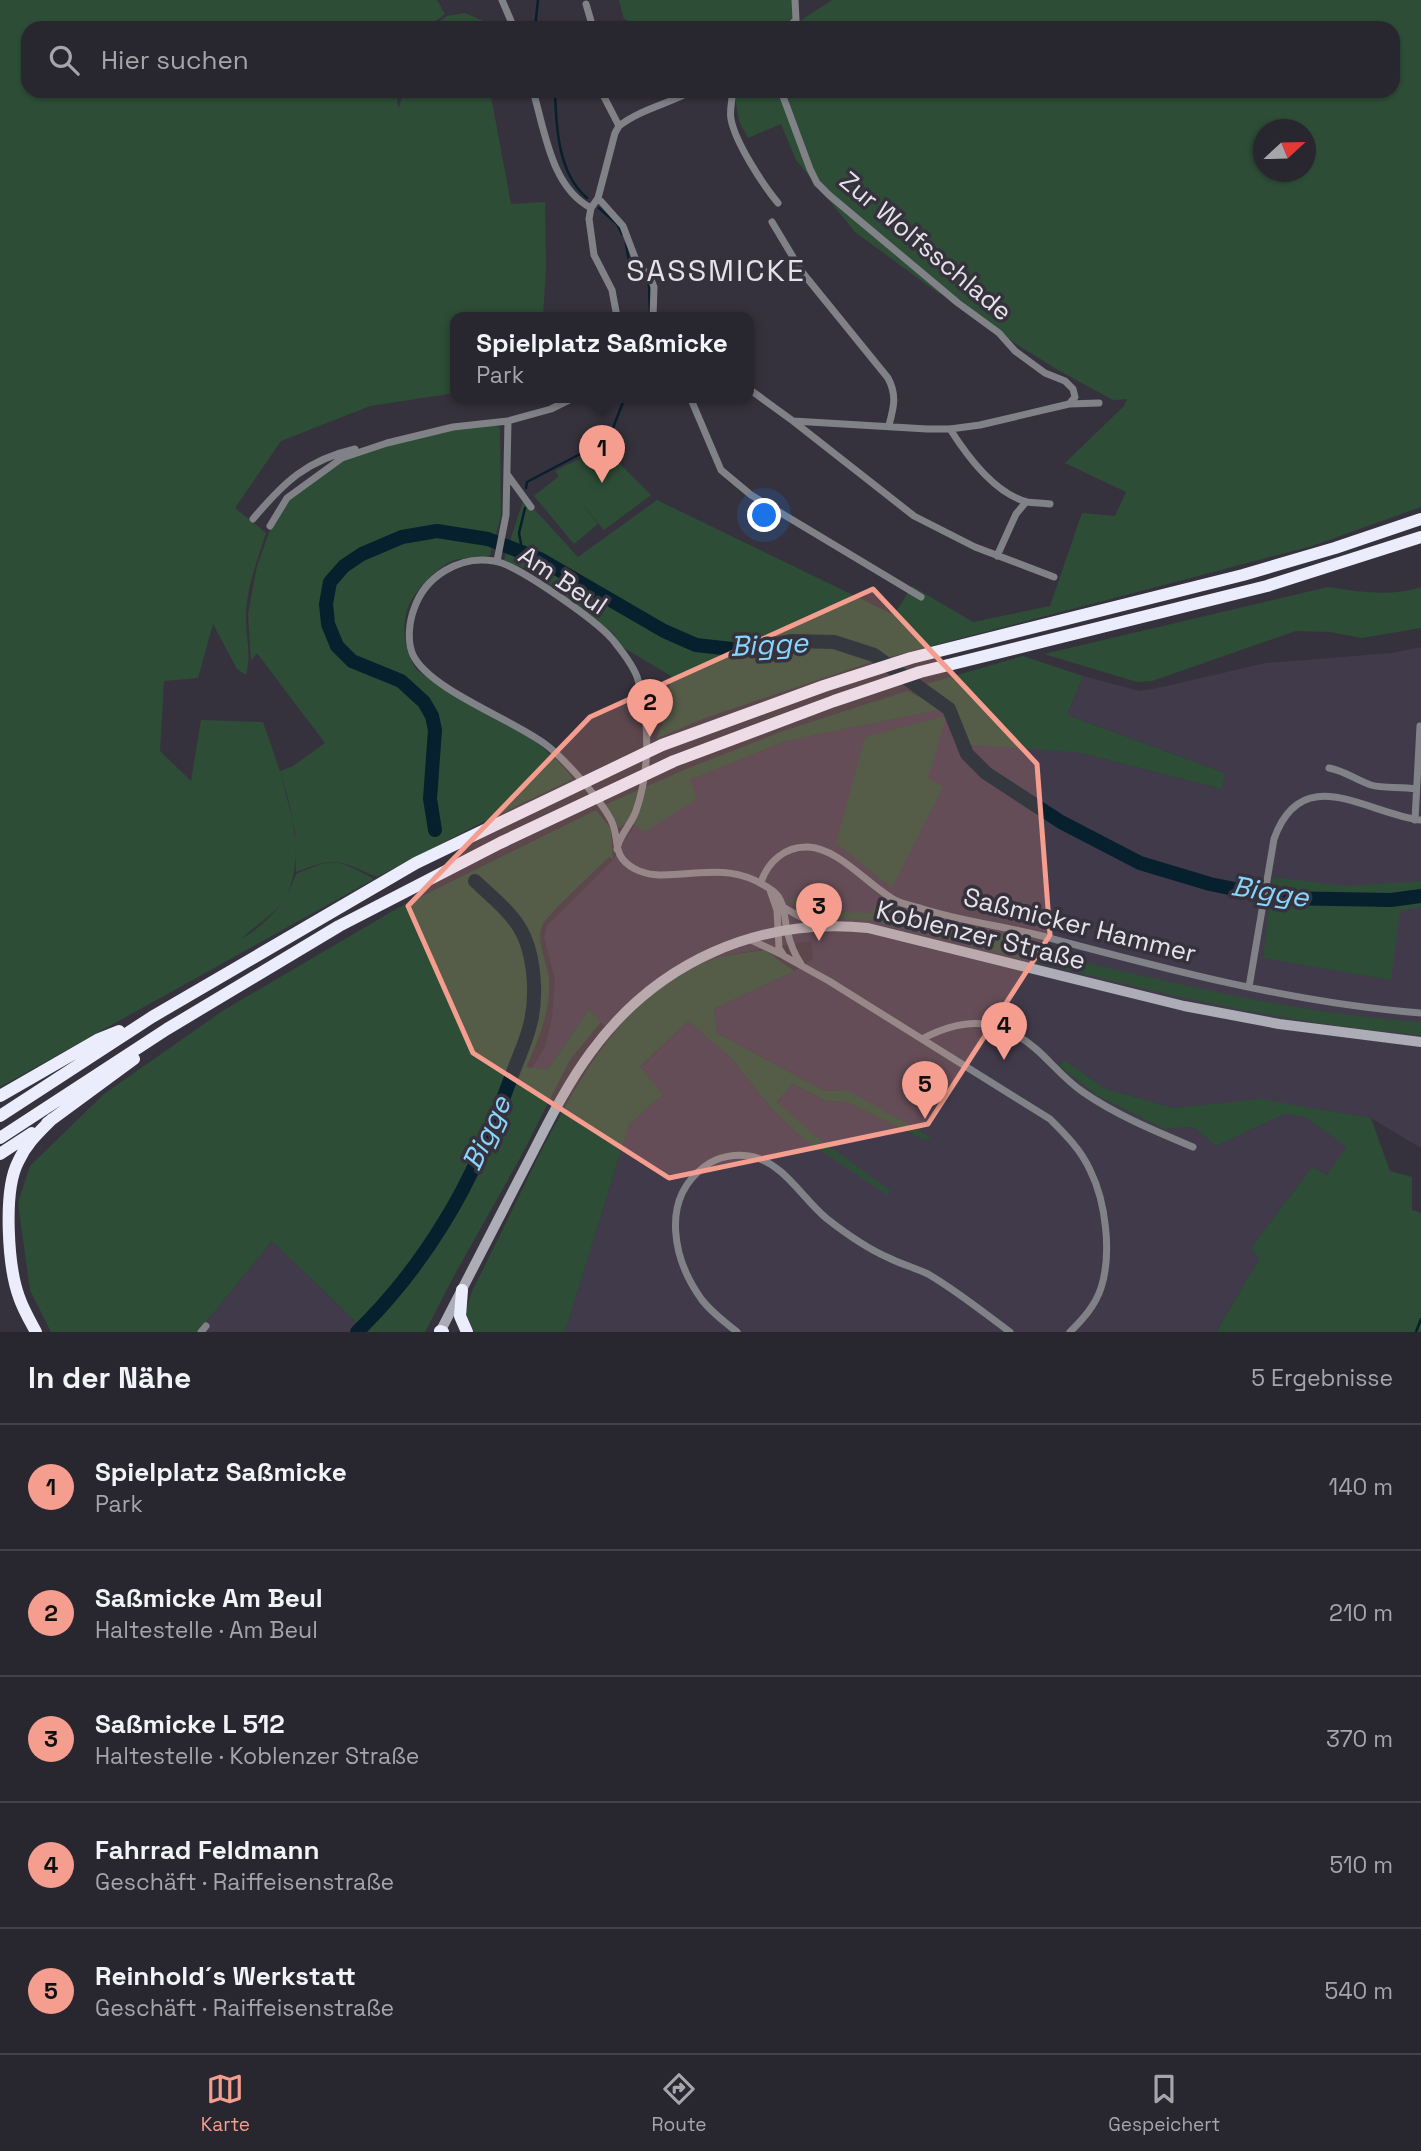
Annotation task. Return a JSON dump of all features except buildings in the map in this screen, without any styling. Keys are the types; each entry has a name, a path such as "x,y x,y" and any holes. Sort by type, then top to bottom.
{"highway":[{"path":"0,1116 152,1017 416,863 662,745 824,685 911,658 1296,559 1421,519"},
{"path":"0,1138 167,1030 339,926 587,801 674,761 920,672 1267,586 1421,537"},
{"path":"2,1095 99,1039 152,1017"},
{"path":"0,1154 128,1064 167,1030"},
{"path":"36,1332 18,1296 10,1248 9,1201 16,1165 28,1143 52,1119"},
{"path":"462,1290 460,1316 467,1332"}],"main road":[{"name":"Koblenzer Straße","path":"441,1332 571,1082 609,1029 665,978 694,959 749,939 782,931 839,925 886,932 1184,1006 1279,1024 1421,1042"}],"street":[{"path":"502,0 511,21"},
{"path":"795,0 795,21"},
{"path":"586,4 591,21"},
{"path":"535,98 562,180 577,198 592,208"},
{"path":"605,98 620,126"},
{"path":"616,312 612,290 591,243 589,219 592,208 598,198 615,133 620,126 631,118 680,98"},
{"path":"731,98 730,116 733,129 764,186 778,203"},
{"name":"Zur Wolfsschlade","path":"784,98 817,183 950,296 999,333 1015,351 1045,373 1065,381 1073,389 1074,397 1069,404"},
{"path":"598,198 623,226 637,262 650,277 653,287 653,312"},
{"path":"772,222 802,272 888,378 894,389 895,403 889,425"},
{"path":"754,393 914,516 997,556 1054,577"},
{"path":"253,519 286,482 304,468 340,452 453,427 508,421 563,403"},
{"path":"693,403 721,470 751,495 921,597"},
{"path":"793,421 950,429 980,425 1069,404 1099,403"},
{"path":"497,561 506,515 508,421"},
{"path":"950,429 987,477 1027,502 1050,504"},
{"path":"270,526 287,498 323,471 342,458 387,443"},
{"path":"506,474 531,507"},
{"path":"997,556 1016,514 1027,502"},
{"name":"Am Beul","path":"497,561 529,575 612,638 638,677 647,732 645,765 635,815 618,841 618,851 611,820 563,758 521,728 446,687 422,668 412,653 410,627 414,608 427,587 451,566 467,562 497,561"},
{"path":"1249,987 1266,880 1277,830 1287,814 1305,802 1321,797 1342,797 1418,820 1416,789 1420,726"},
{"path":"1329,768 1344,771 1374,786 1416,789"},
{"name":"Saßmicker Hammer","path":"761,882 776,858 790,849 822,849 841,859 895,900 925,910 998,925 1249,987 1376,1010 1421,1013"},
{"path":"618,851 627,864 644,873 661,876 726,873 761,882 776,893 783,907 779,948 784,956"},
{"path":"770,890 782,931 801,964"},
{"path":"783,907 804,919 839,925"},
{"path":"749,939 801,964 922,1039 1050,1119 1072,1140 1090,1168 1099,1191 1105,1219 1106,1265 1095,1302 1083,1320 1070,1332"},
{"path":"922,1039 959,1024 998,1026 1016,1034 1081,1091 1105,1106 1193,1147"},
{"path":"737,1332 702,1300 676,1243 674,1227 676,1206 683,1189 694,1174 709,1162 729,1156 750,1156 766,1161 787,1177 826,1218 853,1238 954,1289 1010,1332"}],"highlighted area":[{"path":"873,589 1037,764 1050,935 928,1124 669,1178 473,1053 408,906 590,717"}],"shaded area":[{"path":"1421,647 1421,1148 1371,1118 1260,1100 1174,1108 1106,1089 1064,1060 1059,1066 1096,1095 1164,1129 1193,1127 1216,1146 1285,1114 1305,1117 1348,1147 1327,1175 1312,1167 1251,1248 1259,1259 1216,1332 565,1332 629,1125 663,1094 640,1068 688,1021 731,1058 771,1108 802,1138 818,1138 777,1103 793,1084 826,1101 847,1102 924,1140 847,1090 825,1091 717,1033 714,1009 794,971 813,959 811,941 727,955 653,993 612,1034 589,1009 548,1069 532,1068 544,1049 552,1018 555,980 544,937 547,926 613,860 635,824 645,832 690,780 786,741 954,707 1077,752 1222,789 1225,773 1067,715 1083,676 1139,691 1266,663 1392,653"},
{"path":"272,1241 359,1325 351,1332 198,1332"}],"green space":[{"path":"0,0 437,0 445,14 436,21 21,21 21,98 398,98 399,108 402,98 491,98 511,204 545,202 543,312 450,312 450,394 370,406 281,441 235,508 266,533 248,593 246,675 237,669 213,624 198,678 164,681 160,751 191,781 201,720 263,722 284,784 294,830 294,874 287,894 296,874 328,863 352,867 374,879 0,1087","holes":["282,902 259,927 241,939"]},
{"path":"619,0 794,0 793,21 624,19"},
{"path":"832,0 1421,0 1421,507 1312,546 874,661 705,718 656,739 666,714 671,676 621,646 614,634 531,571 504,560 524,498 578,557 657,500 894,615 912,586 973,622 1050,606 1082,513 1115,516 1126,492 1065,463 1124,406 1127,399 1113,400 1058,370 1016,344 924,271 941,295 855,232 796,160 781,124 748,138 739,121 735,98 1400,98 1400,21 800,21"},
{"path":"465,13 484,21 440,21 447,16"},
{"path":"493,424 500,428 501,516 490,555 453,561 426,581 407,611 404,628 406,647 417,670 520,731 540,745 573,779 377,877 337,862 296,872 295,830 280,771 293,766 325,743 257,653 251,661 248,614 257,566 271,527 288,499 343,459 453,429"},
{"path":"603,447 651,495 604,530 577,498 598,524 574,544 534,496 559,476 555,471"},
{"path":"1328,587 1387,593 1421,587 1421,628 1362,638 1330,632 1296,631 1152,681 1137,682 1044,654"},
{"path":"1023,656 1083,676 1067,715 1225,773 1222,789 1077,752 971,745 954,707 919,686"},
{"path":"907,691 944,709 786,741 690,780 697,799 645,832 629,821 619,828 602,806 783,731"},
{"path":"946,716 928,778 943,787 892,888 836,843 865,737"},
{"path":"596,810 611,829 613,860 609,857 542,926 540,939 549,979 548,1002 540,1035 526,1067 548,1069 589,1009 601,1022 570,1060 425,1332 367,1332 398,1290 393,1287 359,1325 272,1241 198,1332 51,1332 30,1290 18,1203 30,1166 104,1094 224,1010 396,909"},
{"path":"1273,877 1347,886 1421,881 1421,907 1400,911 1391,980 1263,958"},
{"path":"798,897 803,906 817,911 871,913 880,899 925,917 1021,940 1020,947 1169,982 1320,1011 1421,1022 1421,1035 1351,1028 1213,1004 872,921 816,915 787,901"},
{"path":"765,950 794,971 714,1009 717,1033 825,1091 847,1090 932,1138 924,1140 847,1102 826,1101 793,1084 777,1102 818,1138 891,1191 887,1195 802,1138 771,1108 731,1058 688,1021 640,1067 663,1094 629,1125 565,1332 474,1332 465,1312 473,1289 537,1159 567,1103 602,1048 644,1001 669,981 714,959"},
{"path":"1064,1060 1106,1089 1174,1108 1260,1099 1371,1118 1390,1171 1412,1177 1412,1210 1421,1213 1421,1332 1216,1332 1259,1259 1251,1248 1312,1167 1327,1175 1347,1147 1305,1117 1285,1114 1216,1146 1193,1127 1164,1129 1096,1095 1059,1066"}],"waterway":[{"path":"536,21 538,0"},
{"path":"555,98 564,163 577,188 587,198"},
{"path":"599,208 617,224 622,234"},
{"path":"626,243 629,262 645,277 649,286 650,312"},
{"path":"526,488 527,482 601,443 611,433 623,403"},
{"path":"519,551 519,533 525,508"},
{"name":"Bigge","path":"435,830 430,799 435,730 432,716 424,702 401,681 352,661 337,646 328,624 326,604 330,582 344,566 362,554 402,537 437,531 488,539 540,559 664,631 696,645 741,650 792,641 834,642 874,655 949,709 967,754 986,773 1061,822 1140,863 1210,884 1278,898 1391,900 1421,896"},
{"name":"Bigge","path":"357,1332 403,1281 454,1206 489,1132 530,1025 534,1004 534,980 528,946 509,913 475,881"},
{"path":"1416,1332 1421,1319"}],"place":[{"name":"Spielplatz Saßmicke","path":"602,483"},
{"name":"Saßmicke Am Beul","path":"650,737"},
{"name":"Saßmicke L 512","path":"819,941"},
{"name":"Fahrrad Feldmann","path":"1004,1060"},
{"name":"Reinhold´s Werkstatt","path":"925,1119"}],"district":[{"name":"SASSMICKE","path":"716,270"}]}
